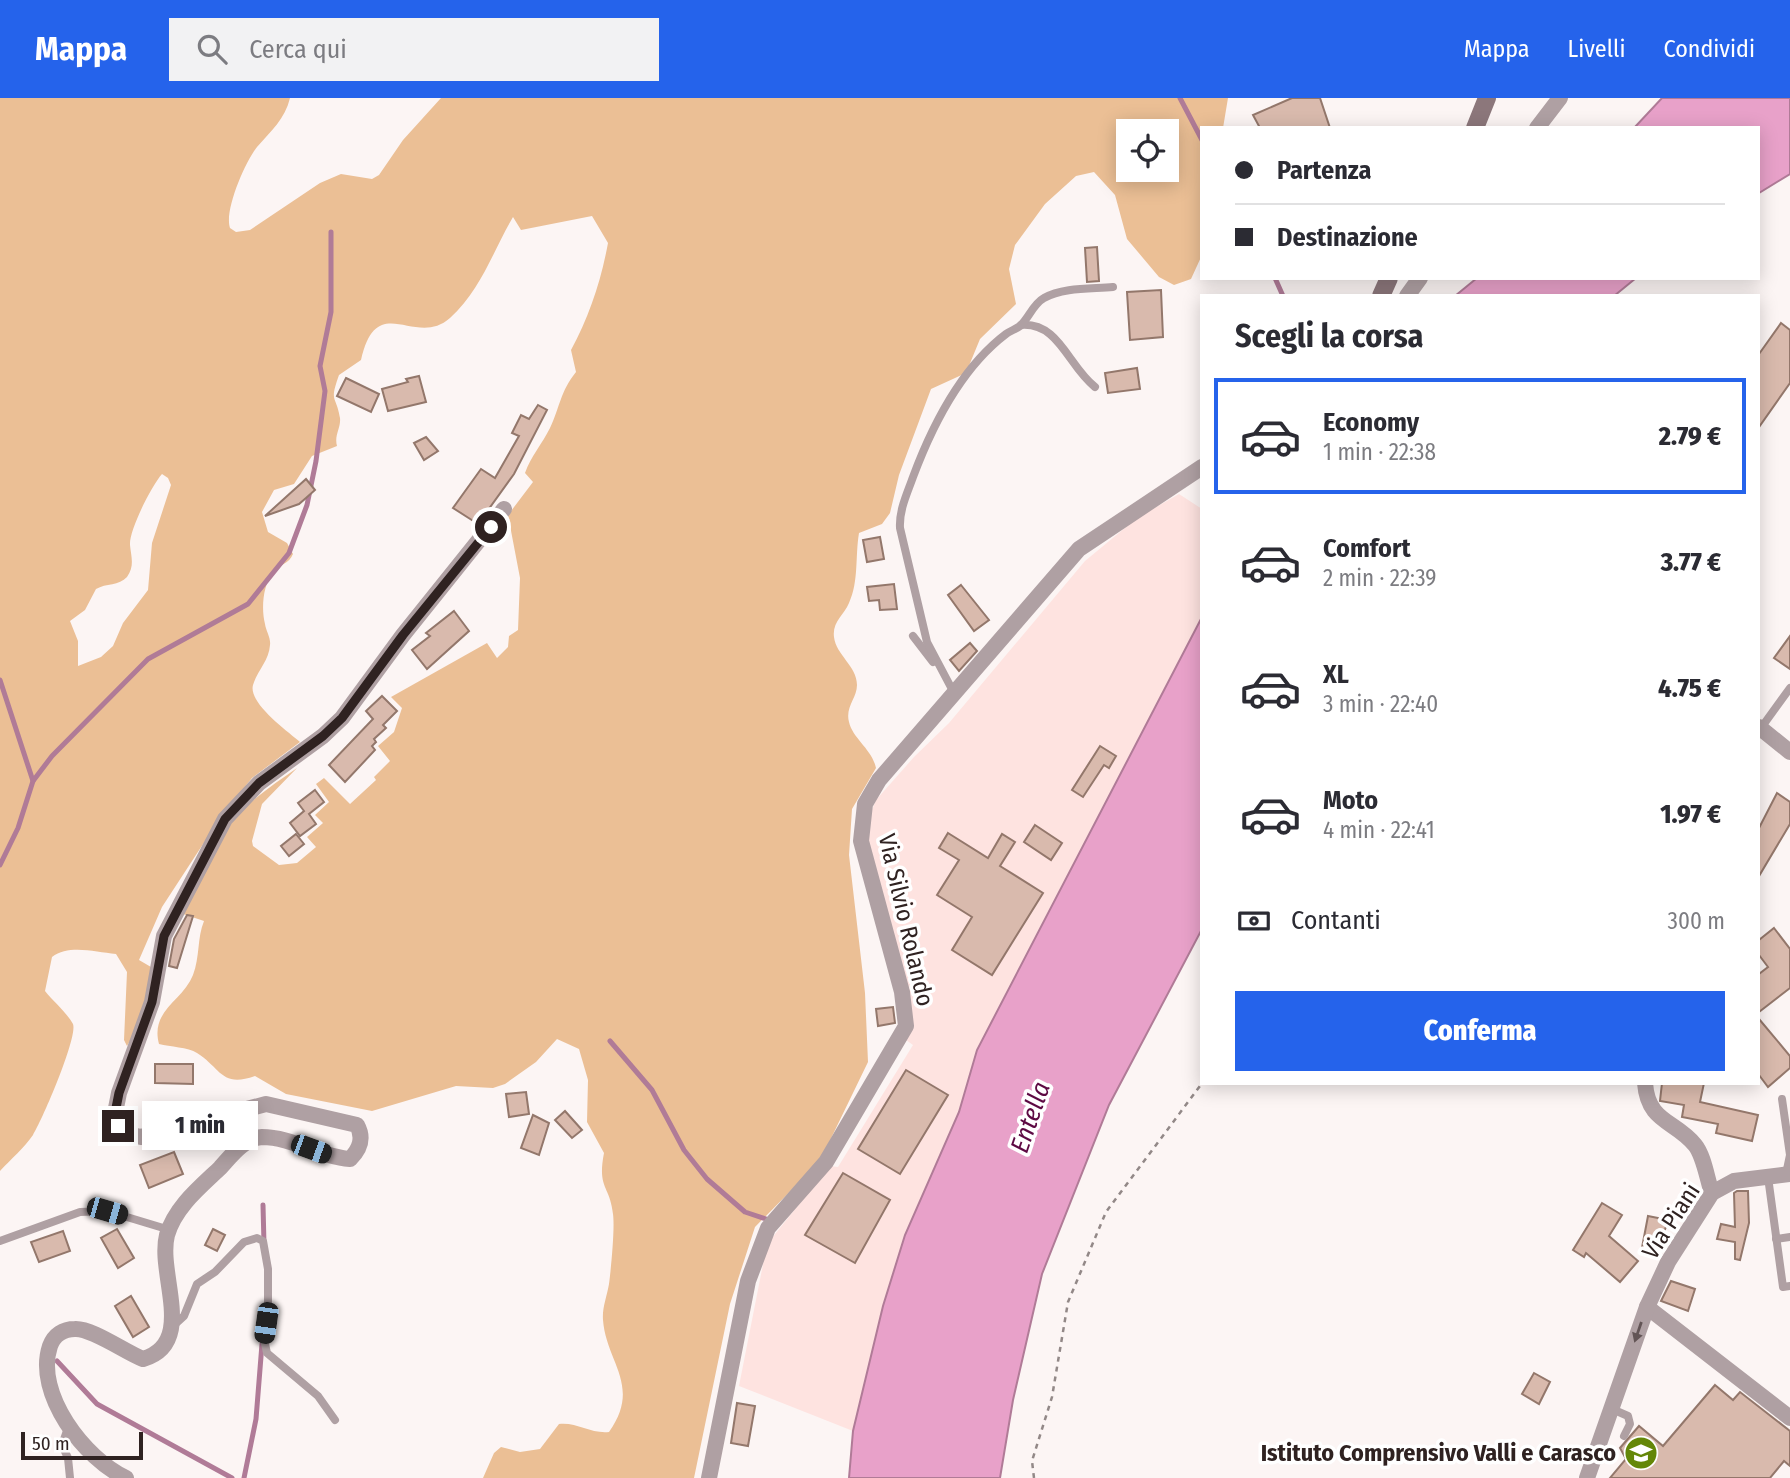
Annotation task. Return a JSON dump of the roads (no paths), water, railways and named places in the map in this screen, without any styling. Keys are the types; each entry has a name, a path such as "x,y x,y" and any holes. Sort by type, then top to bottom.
{"street":[{"path":"1476,126 1487,98"},
{"path":"1539,126 1560,98"},
{"name":"Via Silvio Rolando","path":"709,1478 748,1280 758,1249 768,1228 826,1162 906,1026 902,992 861,841 861,821 865,804 879,780 1079,549 1200,468"},
{"path":"126,1478 99,1461 70,1424 50,1390 46,1362 51,1343 62,1331 77,1328 144,1359 156,1355 167,1344 173,1326 166,1262 170,1230 187,1201 243,1144 260,1137 287,1141 334,1158 350,1159 359,1150 362,1133 357,1125 267,1104 141,1137 127,1134 118,1126 115,1113 127,1064 152,1002 164,936 225,819 259,783 323,736 342,718 403,635 504,509"},
{"path":"1760,727 1790,752"},
{"path":"1645,1085 1646,1099 1659,1118 1696,1146 1712,1193"},
{"name":"Via Piani","path":"1587,1478 1647,1307 1668,1262 1712,1193 1734,1181 1788,1174"},
{"path":"1647,1307 1790,1418"}],"lane":[{"path":"954,693 940,669 921,622 914,579 900,528 900,513 923,450 943,409 985,354 1021,325 1042,298 1057,293 1113,286"},
{"path":"1021,325 1035,324 1052,333 1075,369 1095,387"},
{"path":"912,636 940,669"},
{"path":"1760,727 1790,688"},
{"path":"1782,1099 1790,1155 1788,1174"},
{"path":"1768,1177 1783,1287 1790,1286"},
{"path":"0,1241 80,1212 107,1211 170,1230"},
{"path":"1776,1238 1790,1237"},
{"path":"173,1326 184,1316 197,1284 215,1272 244,1242 257,1238 263,1241 268,1269 268,1306 264,1339 267,1353 318,1396 335,1420"},
{"path":"1779,1261 1790,1259"},
{"path":"1612,1409 1628,1416 1630,1424 1624,1436"},
{"path":"70,1424 65,1431 62,1445 68,1458 70,1478"}],"water":[{"path":"1662,98 1790,98 1790,174 1760,192 1760,126 1636,126"},
{"path":"1475,280 1634,280 1616,294 1457,294"},
{"name":"Entella","path":"1200,621 1200,933 1109,1105 1042,1274 1013,1400 1000,1478 849,1478 853,1431 883,1306 905,1235 959,1112 977,1050"}],"waterway":[{"path":"1180,98 1200,136"},
{"path":"33,781 52,756 148,659 248,604 289,553 307,505 316,461 325,391 320,366 331,312 331,232"},
{"path":"1276,280 1282,294"},
{"path":"0,680 33,781 18,828 0,865"},
{"path":"610,1041 652,1090 684,1150 707,1179 745,1212 769,1220"},
{"path":"263,1205 264,1244"},
{"path":"244,1478 256,1419 262,1344"},
{"path":"57,1361 97,1404 232,1478"}],"place":[{"name":"Istituto Comprensivo Valli e Carasco","path":"1641,1453"}]}
